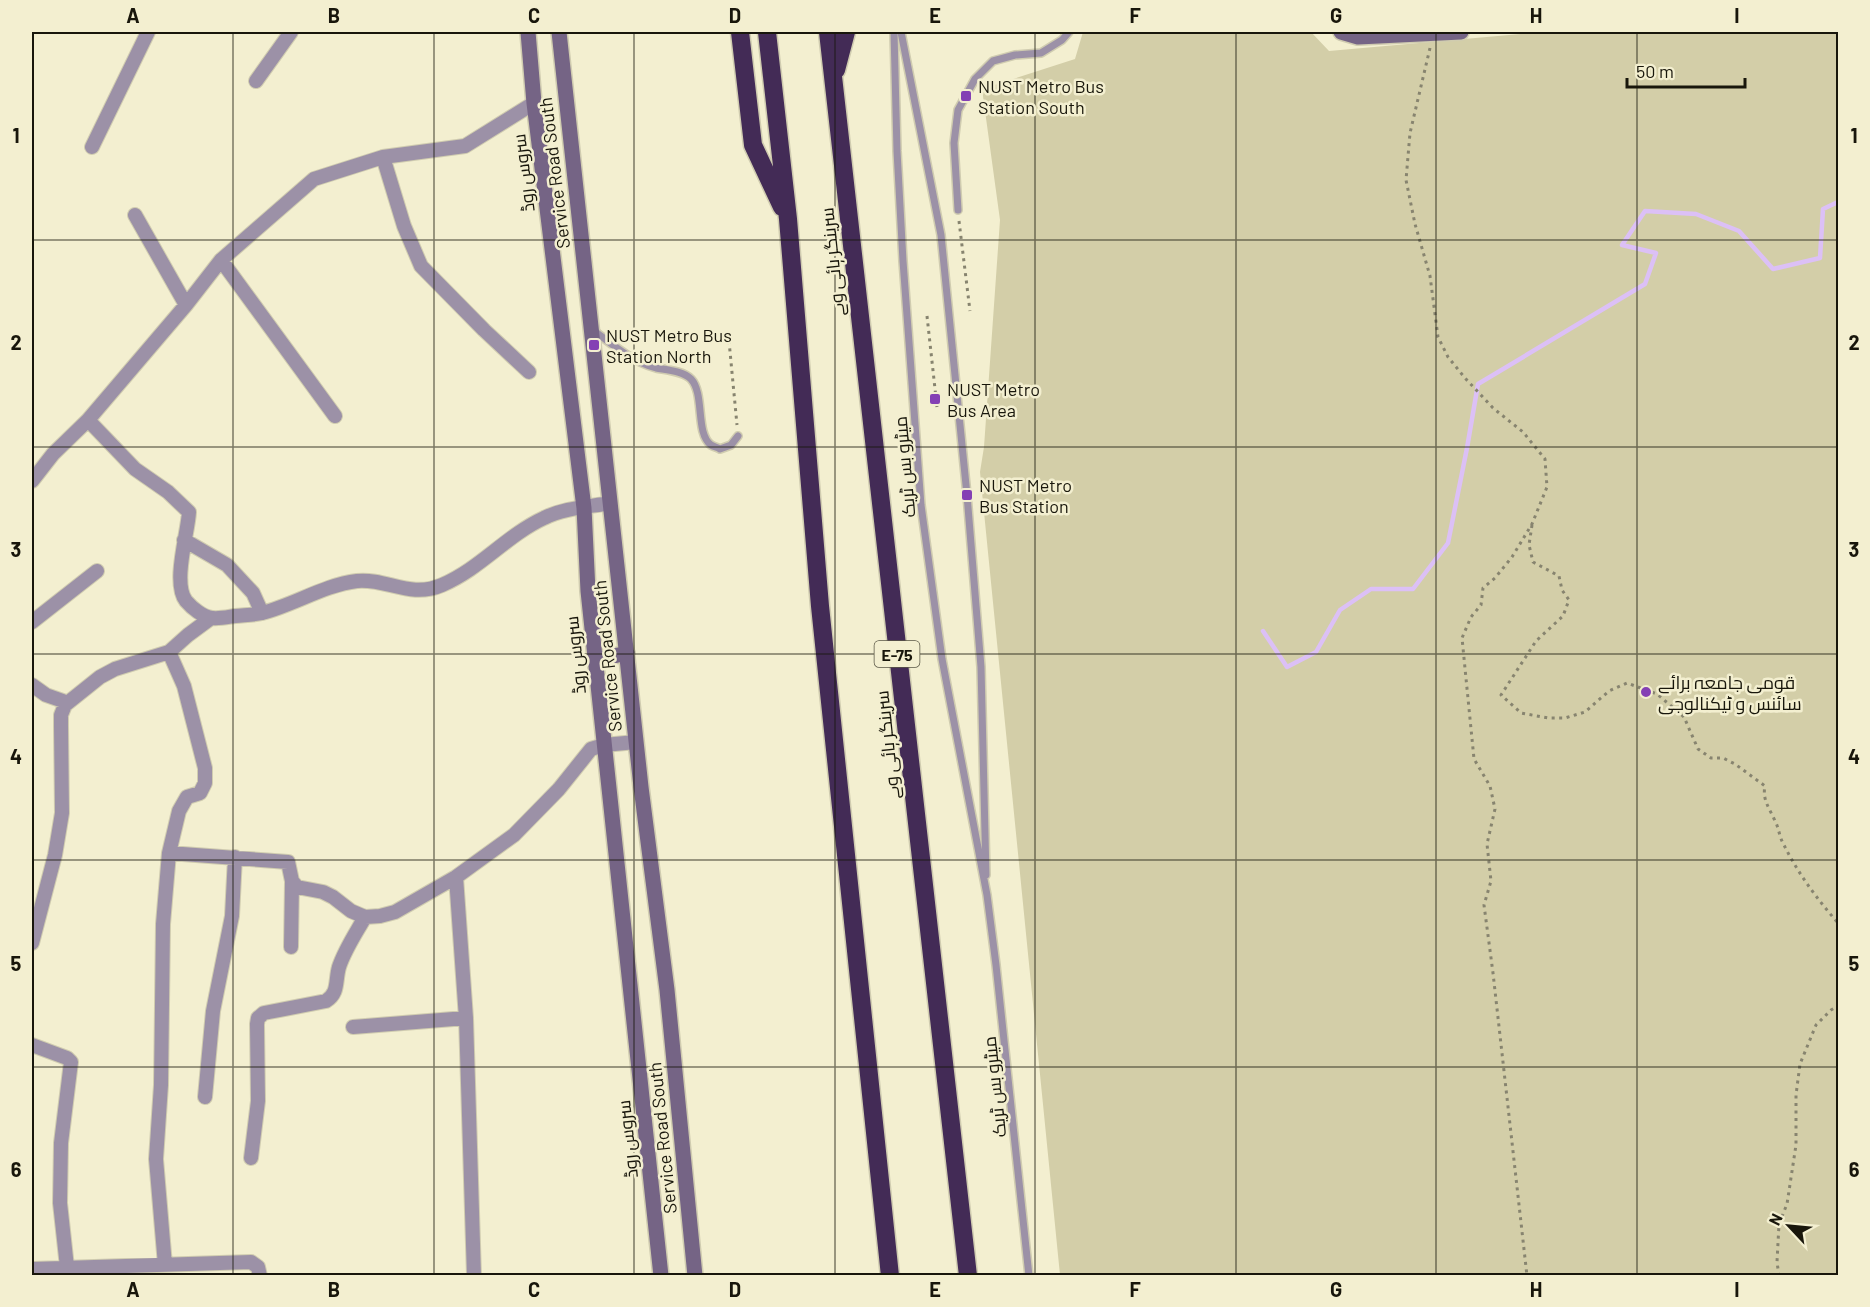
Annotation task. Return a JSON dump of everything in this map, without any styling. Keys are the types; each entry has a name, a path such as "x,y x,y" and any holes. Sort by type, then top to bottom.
{"highway":[{"path":"740,32 753,145 788,219"},
{"path":"767,32 788,219 820,606 890,1275"},
{"name":"سرینگر ہائی وے","path":"828,32 968,1275"},
{"path":"832,81 846,32"}],"main road":[{"name":"سروس روڈ","path":"528,32 534,103 584,508 588,591 661,1275"},
{"name":"Service Road South","path":"559,32 636,742 667,990 695,1275"},
{"path":"1341,32 1358,37 1461,32"},
{"path":"596,660 627,653"}],"street":[{"path":"92,147 148,32"},
{"path":"256,81 291,32"},
{"path":"32,481 53,454 88,420 186,305 221,260 314,179 383,157 465,146 534,103"},
{"path":"383,157 404,226 422,266 484,330 529,372"},
{"path":"135,215 186,305"},
{"path":"221,260 335,416"},
{"path":"88,420 135,469 168,492 189,512 181,580 184,599 198,612 211,618 262,613 343,583 360,580 413,591 440,586 472,569 542,519 558,512 610,503"},
{"path":"184,540 227,565 253,592 262,613"},
{"path":"32,622 97,571"},
{"path":"32,944 34,926 55,855 62,813 61,715 65,705 100,677 115,669 169,652 211,618"},
{"path":"165,1265 156,1158 161,1085 163,924 169,853 179,812 187,797 200,793 205,783 205,768 184,686 169,652"},
{"path":"32,685 46,695 63,701"},
{"path":"292,881 302,889 323,892 351,911 365,916 380,916 395,912 456,877 514,835 559,789 591,749 604,745 636,742"},
{"path":"169,853 288,862 292,881 291,948"},
{"path":"205,1097 213,1011 232,916 235,857"},
{"path":"456,877 466,1018 474,1275"},
{"path":"251,1158 258,1101 258,1018 264,1013 326,1001 332,997 343,954 365,916"},
{"path":"353,1027 466,1018"},
{"path":"32,1045 67,1058 71,1062 61,1143 60,1203 67,1267"},
{"path":"32,1269 251,1262 258,1267 260,1275"}],"lane":[{"name":"میٹرو بس ٹریک","path":"894,32 903,261 921,505 942,660 987,895 1029,1275"},
{"name":"میٹرو بس ٹریک","path":"900,32 941,235 945,270 981,667 987,895"},
{"path":"958,210 954,143 958,110 975,79 993,61 1015,55 1041,52 1062,40 1069,32"},
{"path":"591,328 626,355 642,364 680,373 692,380 697,392 704,435 710,445 720,449 731,444 738,436"}],"path":[{"path":"1433,34 1410,133 1406,180 1415,224 1430,276 1438,337 1448,357 1465,378 1493,408 1522,432 1545,459 1547,487 1532,524 1512,557 1495,578 1483,588 1481,605 1471,617 1462,638 1474,759 1490,786 1495,809 1487,844 1491,881 1484,905 1495,984 1527,1275"},
{"path":"958,210 970,311"},
{"path":"927,316 938,407"},
{"path":"729,341 738,436"},
{"path":"1532,524 1529,545 1533,562 1559,576 1562,590 1569,600 1563,616 1536,641 1501,695 1521,713 1565,718 1585,712 1609,691 1627,683 1657,694 1684,717 1698,749 1711,758 1723,759 1735,764 1765,786 1763,795 1791,859 1823,907 1839,923"},
{"path":"1779,1275 1777,1262 1779,1224 1787,1204 1796,1145 1796,1095 1800,1064 1816,1025 1839,1005"}],"shaded area":[{"path":"1083,32 1311,32 1329,51 1544,32 1838,32 1838,1275 1060,1275 980,472 984,447 1000,220 982,89 1075,59"}],"waterway":[{"path":"1263,631 1287,667 1316,652 1340,610 1371,589 1413,589 1448,543 1478,384 1645,284 1656,253 1622,245 1645,211 1696,214 1739,231 1773,269 1820,258 1823,209 1838,202"}],"place":[{"name":"NUST Metro Bus Station South","path":"966,96"},
{"name":"NUST Metro Bus Station North","path":"594,345"},
{"name":"NUST Metro Bus Area","path":"935,399"},
{"name":"NUST Metro Bus Station","path":"967,495"},
{"name":"قومی جامعہ برائے سائنس و ٹیکنالوجی","path":"1646,692"}]}
